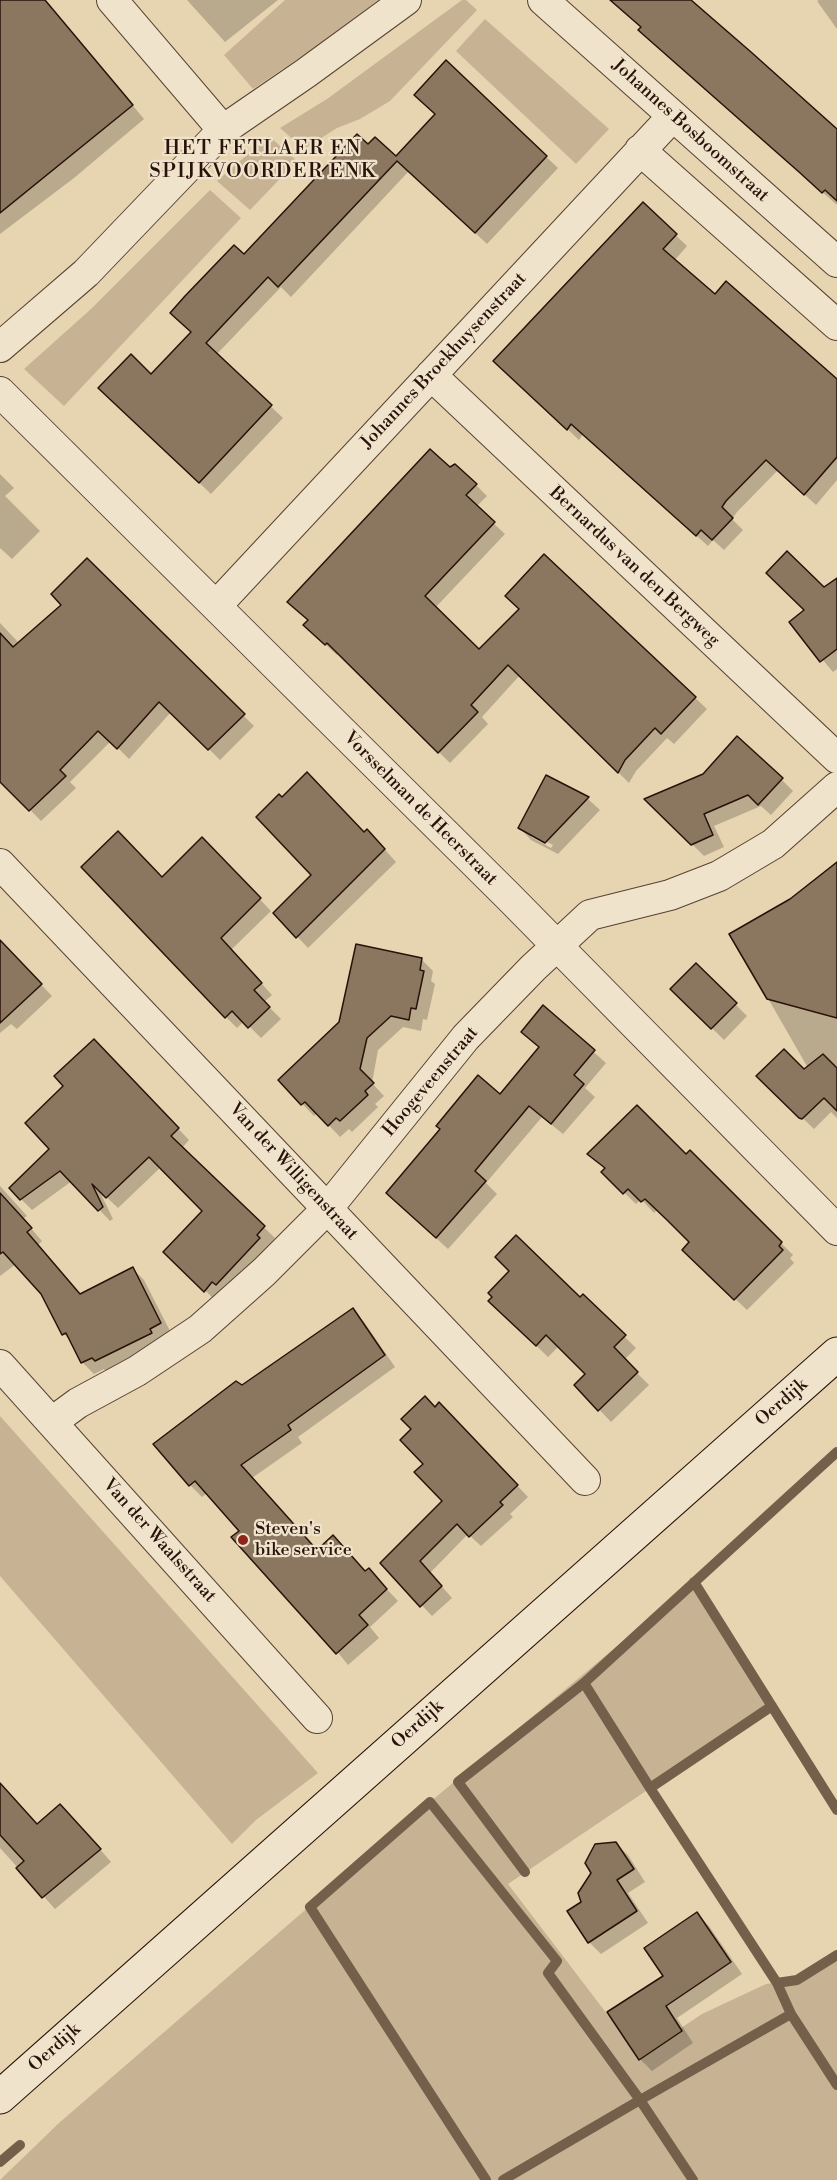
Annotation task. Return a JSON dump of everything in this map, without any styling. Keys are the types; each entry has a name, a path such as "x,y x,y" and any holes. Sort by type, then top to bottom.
{"street":[{"path":"112,0 223,130"},
{"path":"0,348 86,273 223,130 406,0"},
{"name":"Johannes Bosboomstraat","path":"543,0 837,262"},
{"name":"Johannes Broekhuysenstraat","path":"216,606 673,116"},
{"path":"640,150 837,325"},
{"name":"Bernardus van den Bergweg","path":"431,375 837,758"},
{"name":"Vorsselman de Heerstraat","path":"0,392 556,946 837,1230"},
{"name":"Hoogeveenstraat","path":"52,1422 78,1403 137,1371 200,1329 264,1272 327,1209 466,1037 590,915 670,894 719,876 773,844 837,787"},
{"name":"Van der Willigenstraat","path":"0,864 585,1480"},
{"name":"Oerdijk","path":"0,2097 837,1354"},
{"name":"Van der Waalsstraat","path":"0,1365 317,1718"}],"shaded area":[{"path":"285,0 385,0 253,89 224,55"},
{"path":"462,0 466,0 477,10 390,101 360,119 337,128 304,149 280,128 327,99"},
{"path":"485,19 609,129 576,164 456,51"},
{"path":"269,136 297,161 250,210 217,181"},
{"path":"210,190 241,218 64,406 24,369 91,309"},
{"path":"0,1416 318,1773 256,1820 232,1844 0,1576"},
{"path":"694,1582 772,1706 508,1884 639,2056 702,2014 766,1984 797,1980 837,1955 837,2180 0,2180 59,2123 430,1802"}],"building":[{"path":"0,0 45,0 133,105 0,213"},
{"path":"610,0 691,0 751,52 837,129 837,201 825,190 822,193 638,30 641,27"},
{"path":"446,60 547,156 475,233 397,161 278,287 268,277 206,343 272,405 199,483 98,388 131,354 151,374 191,332 170,313 234,245 244,254 357,134 368,144 375,137 396,156 435,114 414,95"},
{"path":"643,202 677,234 663,249 715,294 726,281 837,379 837,457 804,495 766,460 726,501 722,507 733,518 712,540 701,530 696,536 571,424 567,430 493,361"},
{"path":"430,449 450,467 455,464 477,484 466,495 495,522 425,596 479,649 519,609 505,596 544,554 696,697 661,734 655,728 625,760 618,773 508,665 471,705 478,712 438,753 327,643 325,645 303,625 308,620 287,602"},
{"path":"787,551 824,587 837,578 837,649 820,662 789,622 804,610 766,573"},
{"path":"87,558 245,714 208,750 159,702 117,749 98,731 60,770 66,776 29,811 0,782 0,633 13,647 61,605 51,594"},
{"path":"737,736 783,778 758,805 748,795 704,814 713,835 691,845 644,799 703,774"},
{"path":"307,772 364,832 367,829 385,849 296,938 273,913 311,875 256,817 279,794 282,797"},
{"path":"546,775 589,797 545,843 518,828"},
{"path":"118,831 162,877 202,837 261,898 221,938 262,983 254,990 270,1007 248,1028 232,1011 225,1018 81,867"},
{"path":"837,862 837,1018 767,999 729,934 790,899"},
{"path":"0,940 42,984 0,1023"},
{"path":"356,944 422,958 420,970 424,971 416,1009 411,1008 409,1020 391,1016 367,1038 360,1069 374,1083 365,1091 368,1095 340,1121 336,1118 328,1126 305,1102 301,1105 278,1080 339,1022"},
{"path":"696,963 737,1003 711,1029 670,989"},
{"path":"543,1005 595,1050 574,1075 584,1084 551,1124 529,1106 475,1171 486,1181 436,1238 386,1193 440,1129 436,1126 478,1075 500,1094 539,1047 521,1032"},
{"path":"94,1039 179,1128 171,1136 265,1226 257,1235 260,1238 216,1285 212,1282 204,1292 163,1252 202,1211 149,1157 106,1198 92,1184 103,1207 98,1211 60,1171 20,1200 9,1188 49,1149 25,1123 63,1086 54,1076"},
{"path":"784,1049 804,1069 823,1054 837,1068 837,1111 824,1098 802,1119 799,1118 756,1076"},
{"path":"637,1105 686,1154 690,1150 782,1242 779,1246 783,1250 734,1300 682,1250 689,1242 667,1220 645,1199 641,1202 628,1189 623,1194 601,1172 605,1168 587,1154"},
{"path":"0,1193 32,1228 27,1232 80,1294 133,1267 161,1323 150,1329 152,1333 95,1361 92,1358 81,1363 66,1333 62,1335 41,1294 3,1252 0,1254"},
{"path":"516,1235 580,1297 583,1294 626,1335 614,1347 638,1372 598,1411 574,1385 585,1374 546,1335 536,1346 488,1301 492,1297 488,1293 509,1271 495,1257"},
{"path":"353,1308 385,1355 288,1425 291,1430 241,1465 317,1550 333,1535 365,1571 369,1568 387,1589 359,1615 368,1625 336,1654 231,1537 239,1531 195,1481 189,1486 153,1444 236,1381 242,1385"},
{"path":"425,1396 435,1407 439,1402 518,1485 500,1502 503,1505 469,1537 457,1524 420,1561 442,1586 420,1607 380,1563 442,1501 414,1472 423,1464 400,1440 411,1429 401,1419"},
{"path":"0,1783 37,1824 60,1804 101,1849 42,1898 16,1868 24,1861 0,1835"},
{"path":"616,1842 634,1869 617,1880 637,1911 588,1943 567,1911 581,1902 578,1893 591,1873 585,1863 595,1844"},
{"path":"697,1912 731,1962 666,2006 682,2031 639,2060 607,2012 663,1976 644,1948"}],"waterway":[{"path":"525,1872 458,1782 584,1683 837,1452"},
{"path":"694,1582 837,1810"},
{"path":"584,1683 650,1788 772,1706"},
{"path":"650,1788 777,1983 797,1980 837,1955"},
{"path":"486,2180 310,1907 430,1802 557,1961 548,1973 640,2100 503,2180"},
{"path":"777,1983 791,2014 837,2085"},
{"path":"693,2180 640,2100 791,2014"},
{"path":"0,2162 20,2145"}],"place":[{"name":"Steven's bike service","path":"243,1540"}],"district":[{"name":"HET FETLAER EN SPIJKVOORDER ENK","path":"263,160"}]}
